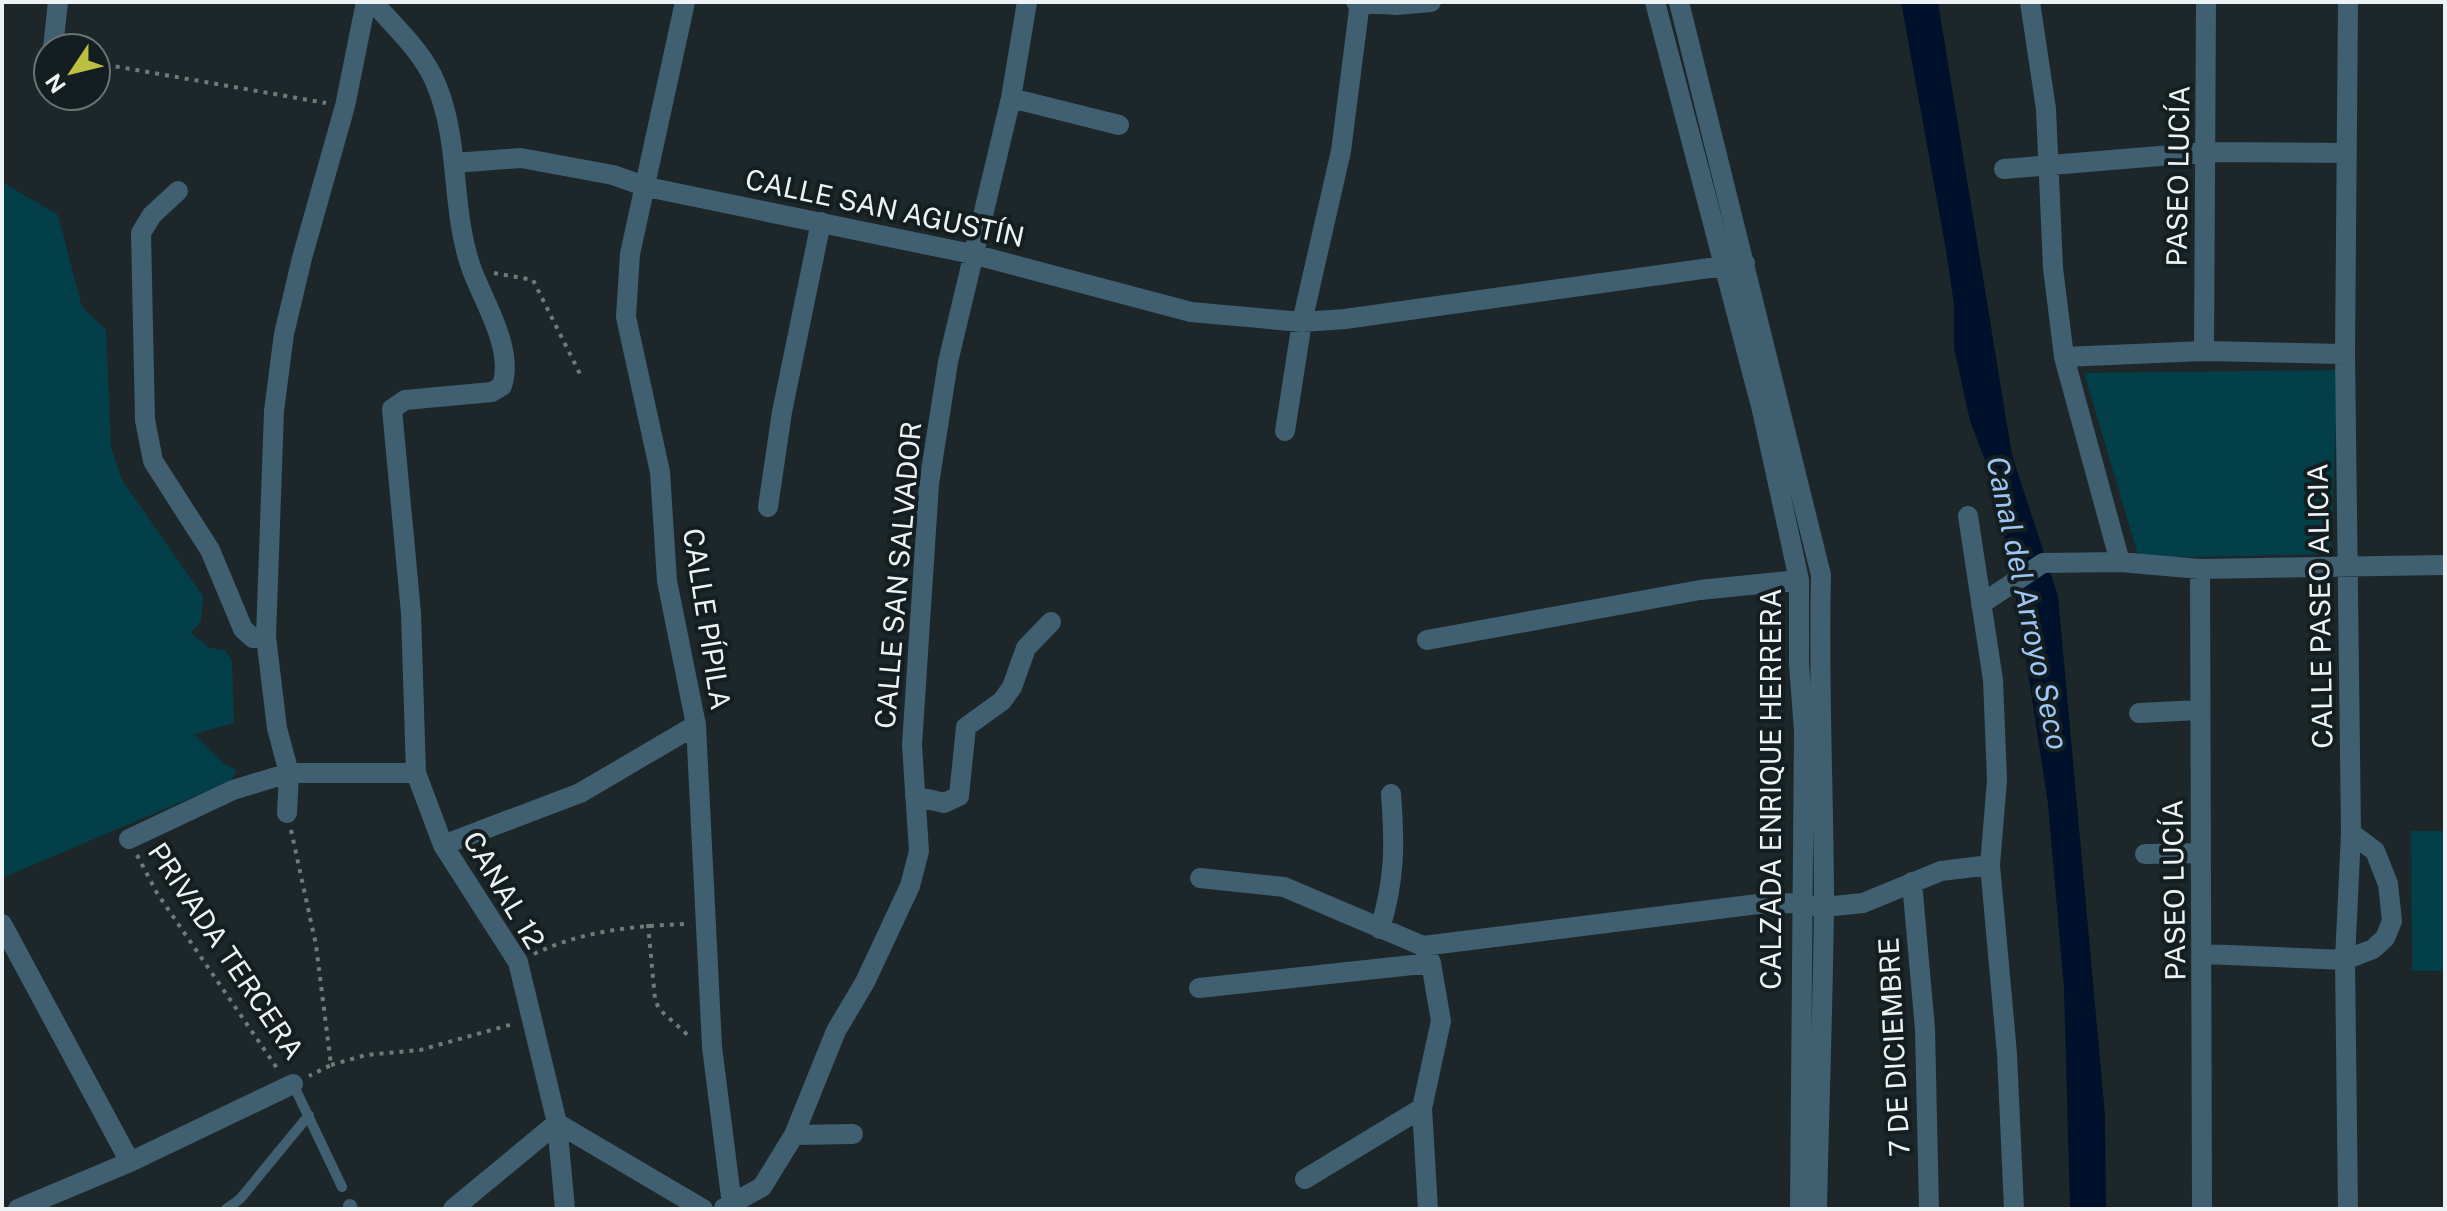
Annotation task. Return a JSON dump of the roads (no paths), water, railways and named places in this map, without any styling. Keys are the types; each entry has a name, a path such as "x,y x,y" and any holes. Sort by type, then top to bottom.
{"street":[{"path":"55,32 58,2"},
{"path":"287,813 289,773 277,728 266,637 274,411 284,334 345,106 366,2"},
{"path":"373,2 422,59 436,82 446,115 454,163"},
{"name":"CALLE PÍPILA","path":"685,2 630,254 626,317 660,472 667,581 696,725 712,1047 726,1207"},
{"name":"CALLE SAN SALVADOR","path":"726,1207 762,1187 794,1135 836,1031 865,982 910,886 919,851 913,718 929,484 948,362 1011,98 1027,2"},
{"path":"1285,431 1302,322 1341,151 1359,2 1396,5 1431,2"},
{"name":"CALZADA ENRIQUE HERRERA","path":"1655,2 1762,410 1799,580 1799,664 1804,731 1800,903 1800,1209"},
{"name":"CALZADA ENRIQUE HERRERA","path":"1679,2 1821,575 1819,668 1823,733 1824,907 1817,1209"},
{"path":"2030,2 2046,109 2053,268 2064,357 2120,562"},
{"name":"PASEO LUCÍA","path":"2204,351 2206,2"},
{"name":"CALLE PASEO ALICIA","path":"2348,2 2345,354 2351,833 2345,960 2348,1209"},
{"path":"1011,98 1119,125"},
{"path":"2004,169 2207,152 2346,153"},
{"name":"CALLE SAN AGUSTÍN","path":"454,163 521,158 613,175 647,187 972,254 1191,312 1302,322 1407,311 1745,263"},
{"name":"CANAL 12","path":"454,163 460,219 472,270 506,358 502,386 492,392 405,400 397,404 391,417 409,586 416,773 443,845 518,962 557,1123 565,1209"},
{"path":"178,191 152,215 141,233 145,420 153,461 210,550 243,629 253,638 266,637"},
{"path":"768,507 782,412 821,222"},
{"path":"2064,357 2204,351 2345,354"},
{"path":"1968,516 1996,733 1997,780 1990,865 2007,1054 2014,1209"},
{"path":"1981,604 2043,563 2120,562 2200,569 2346,564 2445,565"},
{"name":"PASEO LUCÍA","path":"2200,569 2199,710 2204,954 2202,1209"},
{"path":"1427,640 1700,590 1799,580"},
{"path":"915,796 944,803 959,796 966,727 1002,701 1012,687 1019,661 1051,622"},
{"path":"2139,713 2199,710"},
{"path":"443,845 580,793 634,758 696,725"},
{"path":"129,839 233,790 289,773 416,773"},
{"path":"1380,929 1390,895 1395,855 1391,794"},
{"path":"2204,954 2345,960 2373,949 2385,938 2392,921 2384,868 2375,851 2351,833"},
{"path":"2145,854 2201,853"},
{"path":"1199,988 1758,904 1800,903 1824,907 1863,903 1941,871 1990,865"},
{"path":"1200,878 1284,887 1380,929 1427,955 1441,1021 1422,1108 1428,1209"},
{"name":"7 DE DICIEMBRE","path":"1912,882 1925,1029 1929,1209"},
{"path":"2,924 130,1162"},
{"path":"18,1209 130,1162 293,1084"},
{"path":"1305,1179 1422,1108"},
{"path":"453,1209 557,1123 703,1209"},
{"path":"794,1135 853,1134"}],"lane":[{"path":"293,1084 342,1187"},
{"path":"226,1209 240,1199 309,1115"}],"water":[{"name":"Canal del Arroyo Seco","path":"1901,2 1938,2 2012,455 2058,596 2105,1114 2106,1209 2070,1209 2064,989 2048,804 2019,613 1994,484 1970,421 1954,348 1954,305 1946,250"}]}
